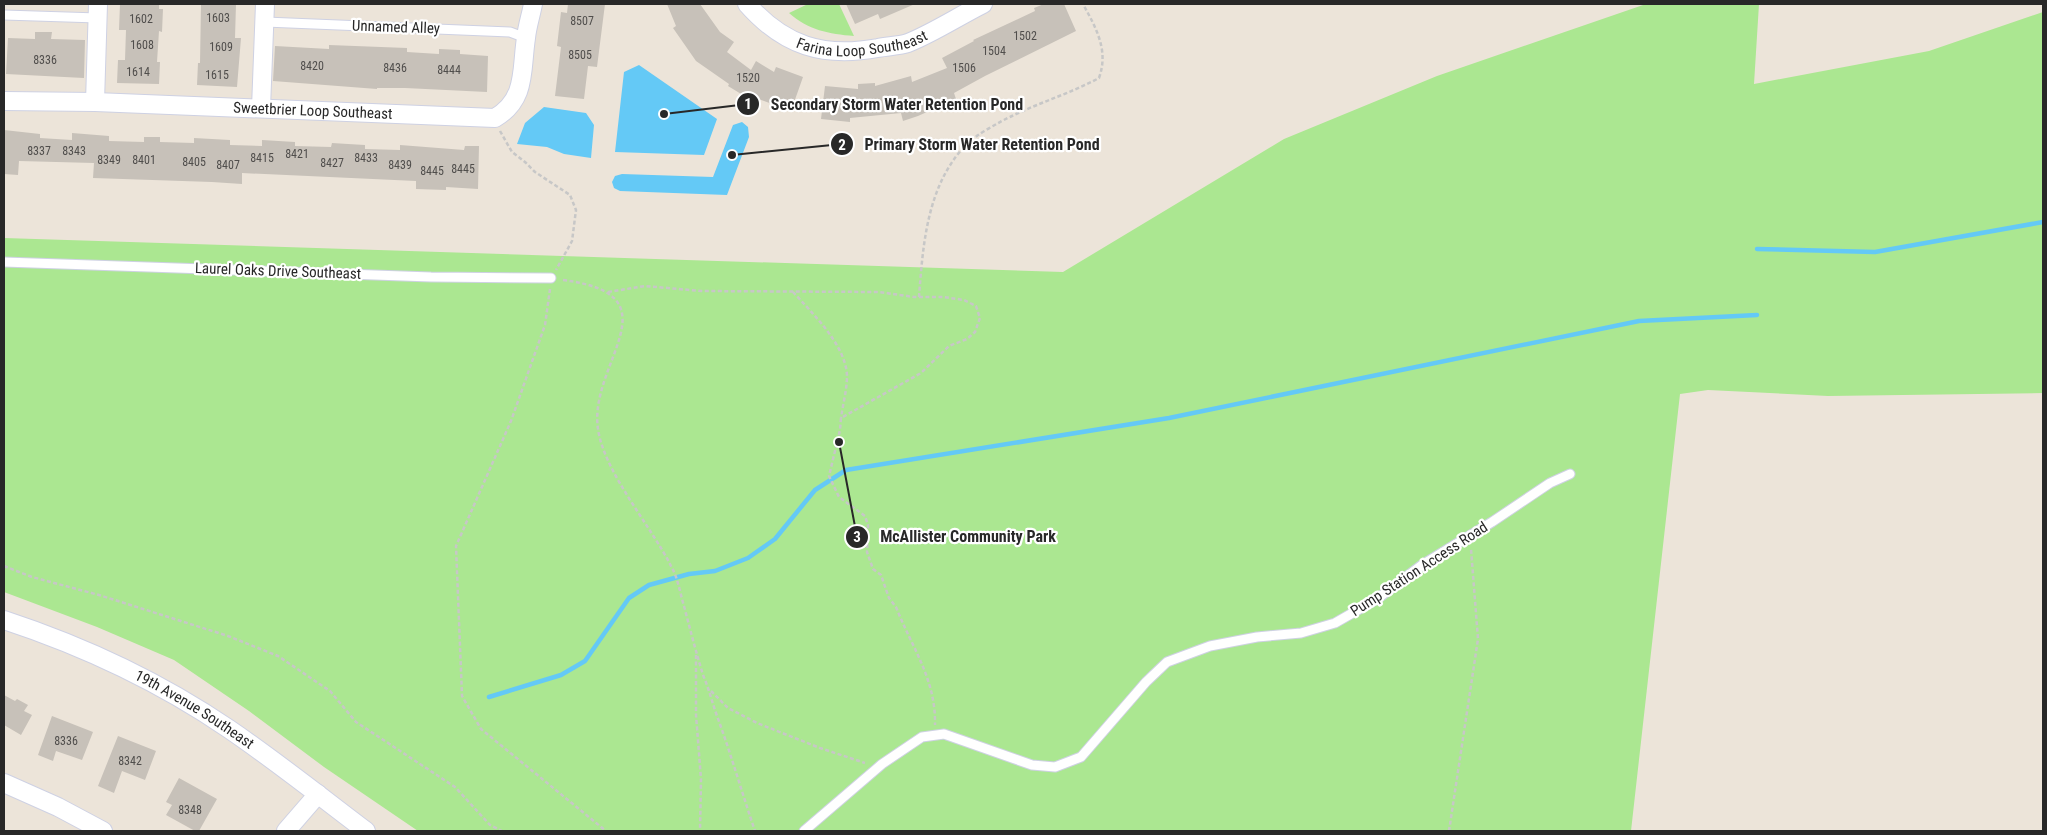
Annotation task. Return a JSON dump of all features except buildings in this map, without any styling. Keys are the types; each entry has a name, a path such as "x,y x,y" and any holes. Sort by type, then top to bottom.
{"street":[{"path":"260,108 265,4"},
{"path":"495,118 510,107 521,82 526,38 533,4"},
{"name":"Farina Loop Southeast","path":"747,4 762,21 788,38 837,53 858,52 907,43 983,4"},
{"path":"95,102 98,11"},
{"name":"Sweetbrier Loop Southeast","path":"4,101 95,102 495,118"},
{"name":"19th Avenue Southeast","path":"4,620 51,636 96,656 184,701 228,728 366,831"},
{"path":"4,783 58,807 103,831"},
{"path":"286,831 318,794"}],"lane":[{"path":"4,15 98,11"},
{"name":"Unnamed Alley","path":"265,22 510,32 526,38"},
{"name":"Laurel Oaks Drive Southeast","path":"4,262 431,277 551,278"},
{"name":"Pump Station Access Road","path":"936,735 944,734 1032,766 1054,767 1081,758 1146,682 1167,662 1210,646 1257,637 1301,633 1335,623 1377,599 1422,565 1550,483 1570,474"},
{"path":"804,831 879,766 922,737 936,735"}],"path":[{"path":"919,297 922,253 931,209 942,178 967,143 1011,116 1082,88 1099,78 1104,65 1102,50 1095,27 1083,4"},
{"path":"495,118 502,138 512,152 535,172 570,195 576,210 572,241 551,278 544,325 510,421 456,546 462,696 481,730 606,831"},
{"path":"551,278 587,283 608,292 620,302 623,319 621,334 603,383 598,406 598,430 609,462 672,568 703,675 710,690 755,831"},
{"path":"608,292 645,286 701,291 879,292 957,299 976,306 980,318 975,332 968,339 949,346 921,373 841,418"},
{"path":"793,292 821,323 834,341 842,358 847,375 840,430 829,476 839,497 865,516 868,525 867,552 873,569 881,575 889,598 896,607 928,676 936,708 936,735"},
{"path":"1449,831 1478,639 1470,535"},
{"path":"4,566 32,577 99,595 228,636 278,656 330,691 356,722 455,786 490,825 502,831"},
{"path":"696,651 696,715 701,779 700,831"},
{"path":"710,690 728,708 757,723 820,748 879,766"}],"green space":[{"path":"808,4 839,4 854,36 819,30 796,19 789,13"},
{"path":"1646,4 1759,4 1754,84 1929,51 2043,12 2043,393 1828,396 1708,390 1680,394 1631,831 418,831 324,767 249,711 174,660 97,627 4,592 4,238 1063,272 1284,139 1437,76"}],"water":[{"path":"639,65 717,119 704,155 615,152 624,72"},
{"path":"544,107 586,113 594,125 591,158 564,154 547,147 517,144 525,123"},
{"path":"742,122 748,127 749,137 727,195 620,191 614,188 612,182 615,176 622,174 713,177 733,125"}],"waterway":[{"path":"1757,249 1875,252 2043,222"},
{"path":"489,697 561,675 585,661 629,598 649,585 689,574 715,571 748,558 775,539 815,490 846,470 1169,418 1639,321 1757,315"}],"place":[{"name":"Secondary Storm Water Retention Pond","path":"664,114"},
{"name":"Primary Storm Water Retention Pond","path":"732,155"},
{"name":"McAllister Community Park","path":"839,442"}]}
